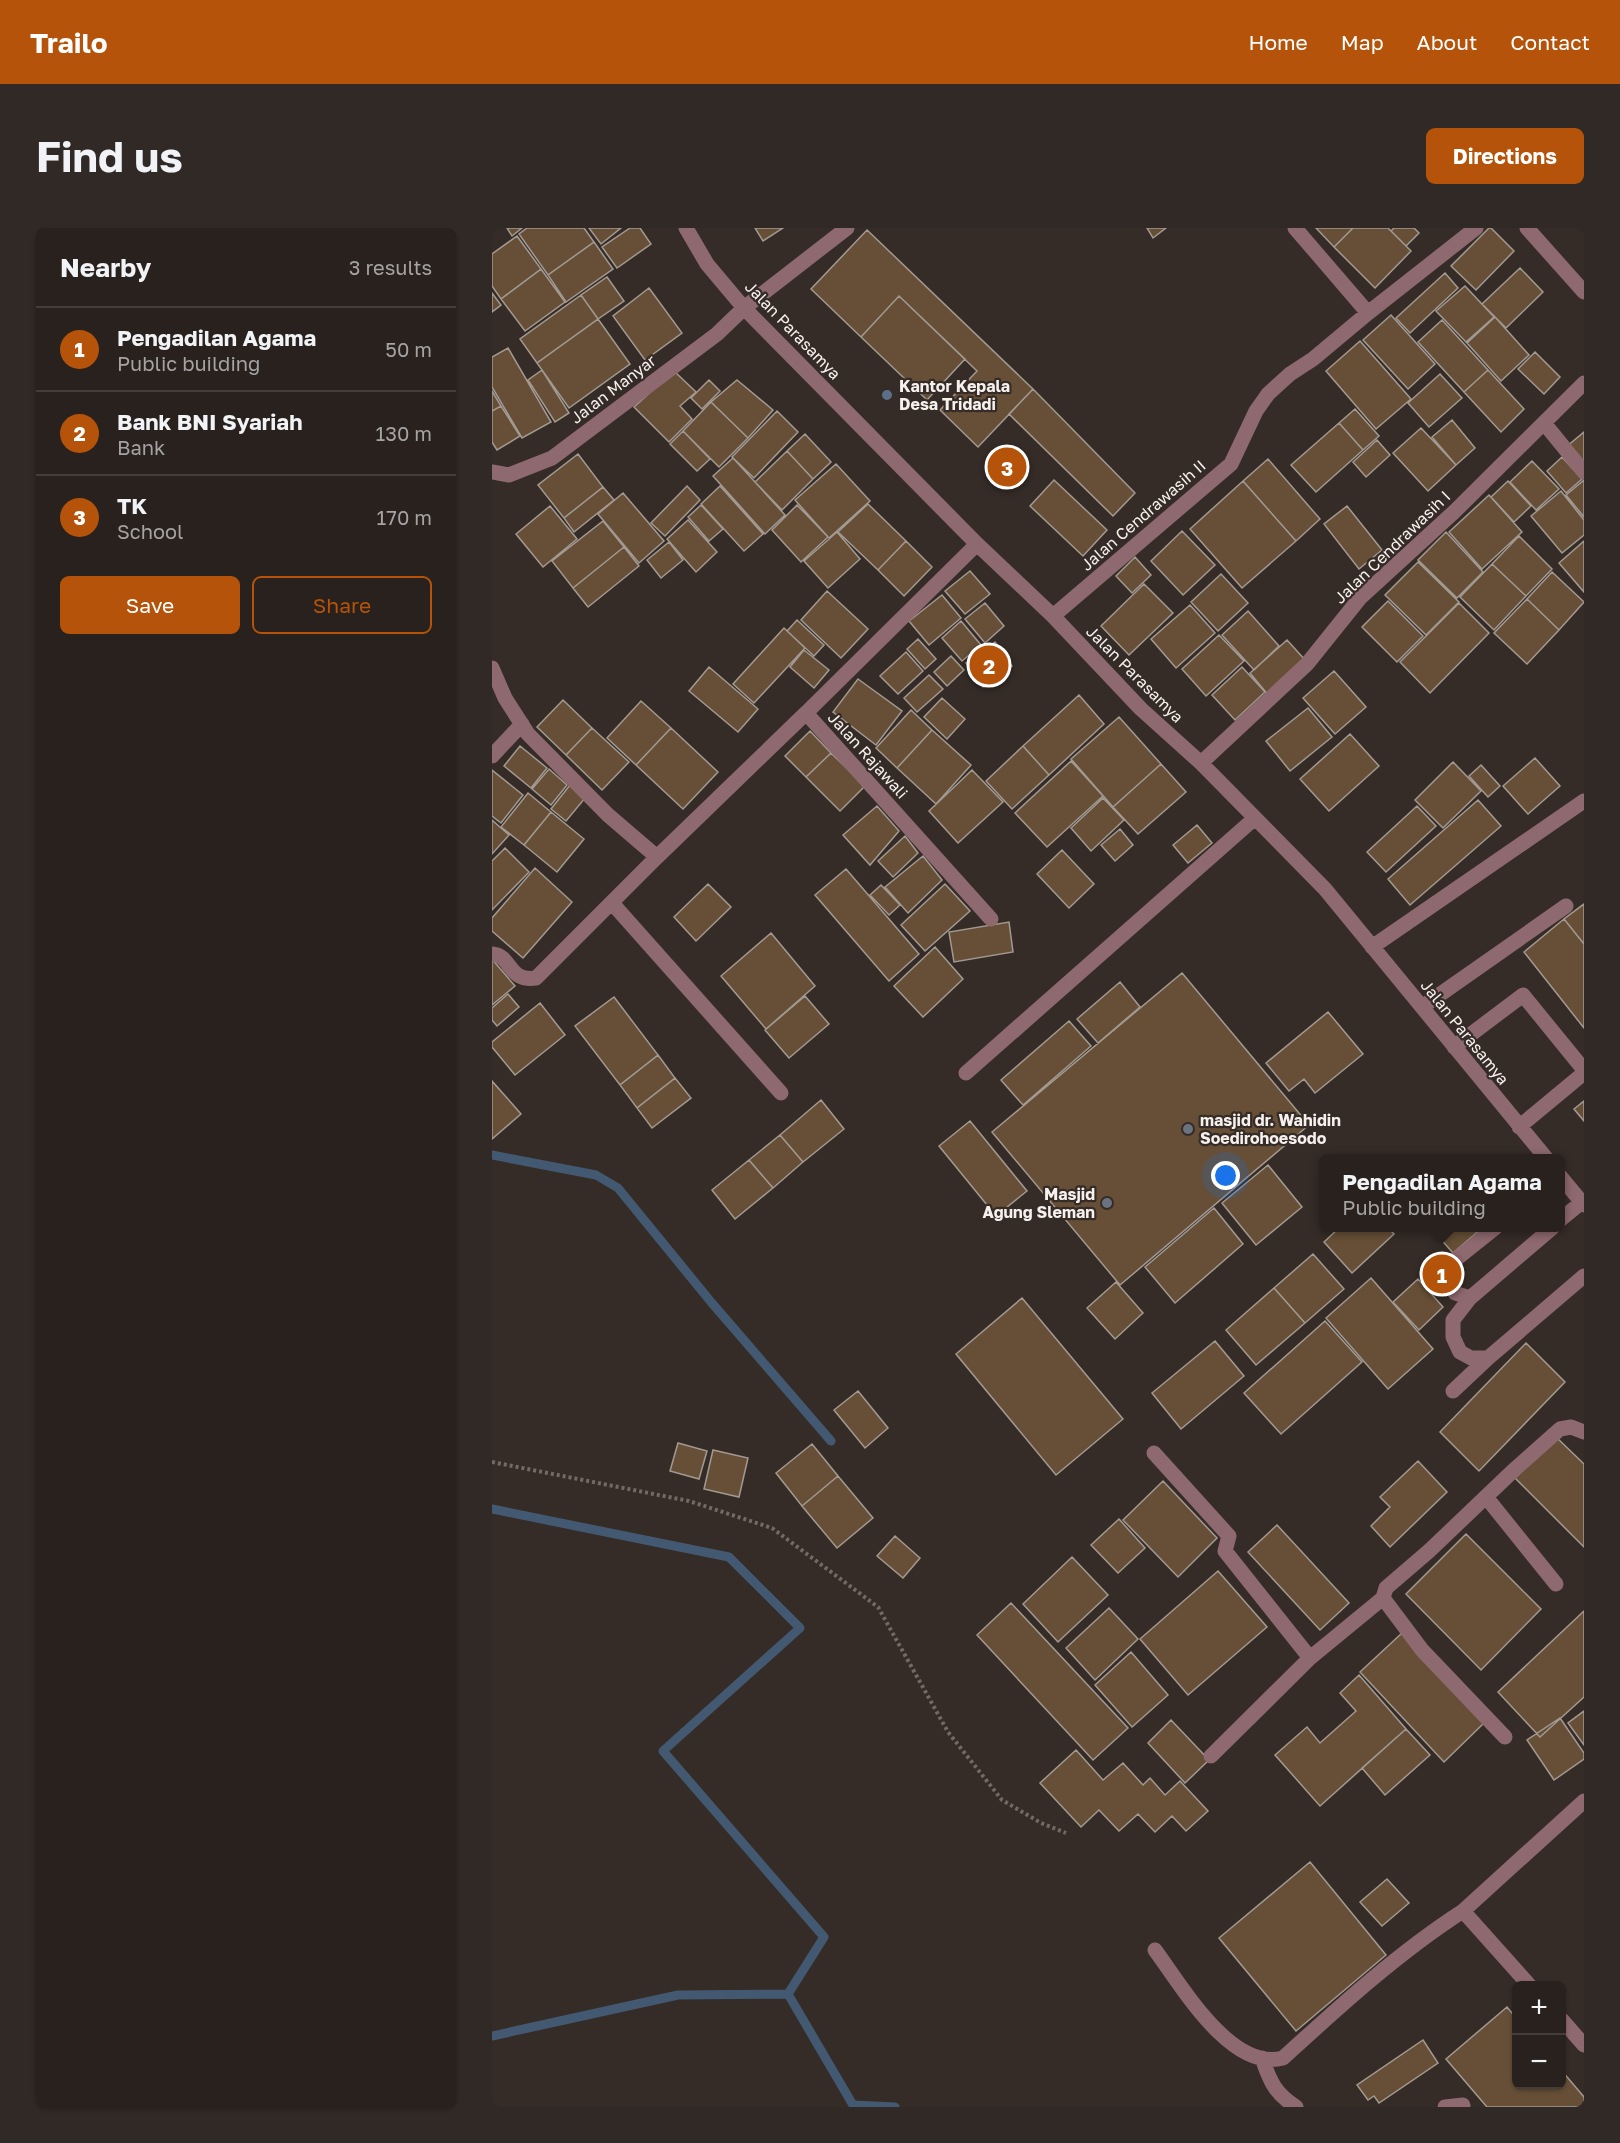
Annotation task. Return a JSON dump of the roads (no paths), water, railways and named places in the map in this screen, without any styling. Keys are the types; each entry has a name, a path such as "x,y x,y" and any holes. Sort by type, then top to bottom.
{"street":[{"name":"Jalan Parasamya","path":"686,228 707,264 744,308 977,544 1053,616 1141,709 1201,763 1324,889 1543,1154"},
{"name":"Jalan Manyar","path":"492,472 509,475 552,458 717,334 744,308 848,228"},
{"path":"1295,228 1368,313"},
{"name":"Jalan Cendrawasih II","path":"1053,616 1231,464 1256,411 1268,394 1290,374 1313,360 1475,228"},
{"path":"1527,228 1584,292"},
{"name":"Jalan Cendrawasih I","path":"1201,763 1307,664 1360,598 1455,512 1584,384"},
{"path":"1544,423 1584,472"},
{"name":"Jalan Rajawali","path":"977,544 806,713 991,919"},
{"path":"492,668 505,698 528,735 608,815 657,857"},
{"path":"492,954 501,956 518,977 536,978 806,713"},
{"path":"492,756 522,724"},
{"path":"1372,947 1584,801"},
{"path":"966,1073 1255,818"},
{"path":"612,903 781,1094"},
{"path":"1422,1007 1566,906"},
{"path":"1454,1047 1523,995 1584,1072 1520,1127"},
{"path":"1565,1182 1583,1203 1565,1216"},
{"path":"1470,1299 1455,1293 1449,1282 1450,1264 1489,1232"},
{"path":"1488,1358 1471,1358 1460,1352 1453,1337 1453,1320 1470,1299 1546,1232"},
{"path":"1453,1391 1584,1276"},
{"path":"1211,1756 1310,1659 1383,1598 1386,1588 1560,1429 1571,1426 1584,1432"},
{"path":"1154,1453 1229,1536 1225,1551 1310,1659"},
{"path":"1486,1497 1556,1584"},
{"path":"1383,1598 1422,1650 1505,1737"},
{"path":"1155,1950 1210,2023 1236,2047 1262,2058 1274,2060 1283,2058 1353,1994 1444,1923 1463,1911 1584,1802"},
{"path":"1463,1911 1526,1981"},
{"path":"1566,2025 1584,2045"},
{"path":"1262,2058 1270,2082 1282,2098 1296,2107"},
{"path":"1445,2107 1464,2105"}],"waterway":[{"path":"492,1155 596,1175 618,1188 711,1302 831,1441"},
{"path":"492,1509 729,1557 800,1628 663,1751 824,1937 788,1994"},
{"path":"492,2036 678,1995 788,1994 853,2105 895,2107"}],"place":[{"name":"Kantor Kepala Desa Tridadi","path":"887,395"},
{"name":"TK","path":"1007,467"},
{"name":"Bank BNI Syariah","path":"989,665"},
{"name":"masjid dr. Wahidin Soedirohoesodo","path":"1188,1129"},
{"name":"Masjid Agung Sleman","path":"1107,1203"},
{"name":"Pengadilan Agama","path":"1442,1274"}]}
